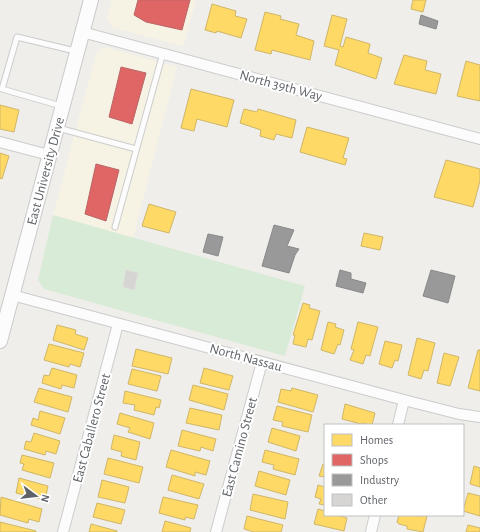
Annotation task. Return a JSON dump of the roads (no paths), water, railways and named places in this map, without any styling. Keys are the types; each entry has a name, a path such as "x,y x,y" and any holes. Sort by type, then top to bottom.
{"main road":[{"name":"East University Drive","path":"0,341 91,0"}],"street":[{"name":"North 39th Way","path":"82,32 480,139"},
{"path":"0,142 49,156"},
{"name":"North Nassau","path":"12,295 404,400 459,414 480,417"},
{"name":"East Caballero Street","path":"63,532 118,324"},
{"name":"East Camino Street","path":"216,532 262,362"},
{"path":"398,424 404,400"},
{"path":"371,532 375,516"}],"lane":[{"path":"62,106 2,90 17,37 77,52"},
{"path":"116,227 163,54"},
{"path":"57,127 136,149"}]}
